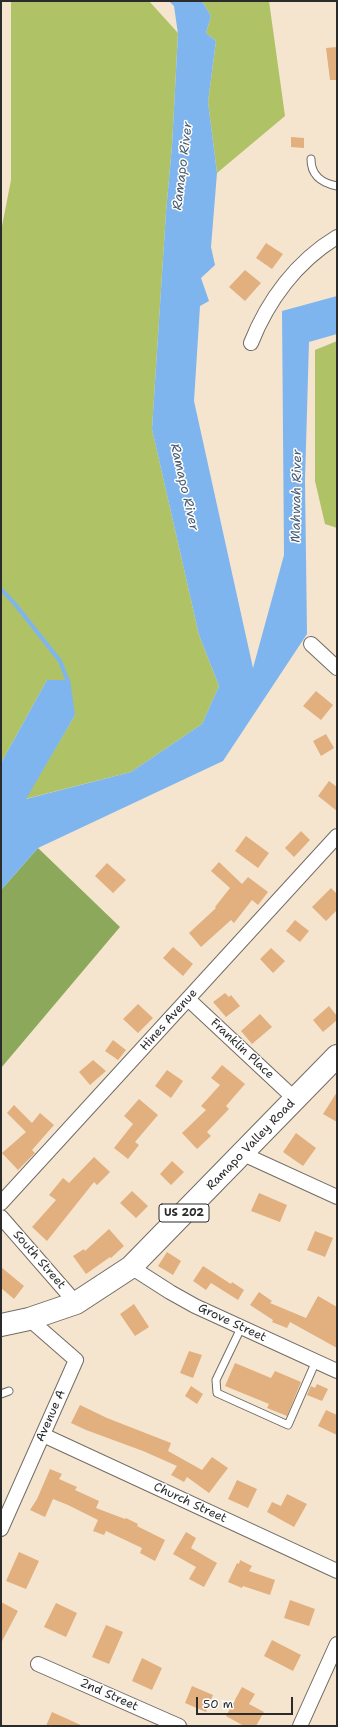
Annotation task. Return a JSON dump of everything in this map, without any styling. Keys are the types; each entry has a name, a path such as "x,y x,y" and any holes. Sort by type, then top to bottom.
{"main road":[{"name":"Ramapo Valley Road","path":"1,1325 29,1319 76,1303 131,1267 243,1154 337,1056"}],"street":[{"path":"251,343 270,304 285,283 302,264 337,237"},
{"path":"312,644 337,668"},
{"name":"Hines Avenue","path":"1,1203 337,836"},
{"name":"Franklin Place","path":"188,999 296,1099"},
{"path":"243,1154 337,1197"},
{"name":"South Street","path":"1,1217 76,1303"},
{"name":"Grove Street","path":"131,1267 195,1306 337,1371"},
{"name":"Avenue A","path":"1,1529 76,1360 29,1319"},
{"name":"Church Street","path":"43,1435 337,1571"},
{"path":"300,1726 337,1644"},
{"name":"2nd Street","path":"38,1664 179,1726"}],"lane":[{"path":"311,159 311,167 319,179 337,186"},
{"path":"241,1328 216,1380 216,1393 288,1425 316,1361"},
{"path":"1,1394 9,1391"}],"green space":[{"path":"11,1 149,1 178,33 172,146 166,212 152,429 199,635 219,686 202,724 131,772 25,799 75,715 47,680 1,763 1,231 11,180"},
{"path":"202,1 269,1 285,116 217,173 208,102 216,41 206,33 211,16"},
{"path":"337,341 337,528 325,524 315,481 315,350"},
{"path":"38,848 120,927 1,1068 1,890"}],"water":[{"path":"169,1 202,1 211,16 206,33 216,41 208,102 217,173 211,247 215,265 201,278 209,301 200,306 194,401 253,668 284,555 282,311 337,296 337,334 309,342 305,480 307,634 223,761 38,848 1,890 1,763 47,680 70,680 75,715 26,799 131,772 202,724 219,686 199,635 152,429 166,212 172,146 178,34 174,6"}],"building":[{"path":"337,47 337,80 330,80 326,48"},
{"path":"291,137 304,138 304,148 291,147"},
{"path":"266,243 283,254 272,269 256,258"},
{"path":"245,270 261,283 245,301 229,287"},
{"path":"316,691 333,705 321,720 303,706"},
{"path":"326,734 334,748 321,756 313,741"},
{"path":"329,781 337,787 337,811 318,796"},
{"path":"301,831 310,840 294,857 285,848"},
{"path":"246,836 269,853 258,868 235,851"},
{"path":"219,862 242,884 248,877 268,892 258,905 252,900 234,923 231,920 201,947 189,933 216,908 215,907 230,888 211,871"},
{"path":"107,863 126,880 113,893 95,876"},
{"path":"331,888 337,894 337,910 326,921 312,907"},
{"path":"295,920 309,931 300,942 286,931"},
{"path":"173,947 193,964 183,976 163,958"},
{"path":"271,948 285,961 273,973 260,959"},
{"path":"225,993 229,997 231,995 240,1006 226,1017 213,1002"},
{"path":"138,1004 153,1018 138,1033 123,1019"},
{"path":"329,1006 337,1016 337,1020 323,1032 313,1020"},
{"path":"260,1014 272,1027 252,1044 241,1031"},
{"path":"113,1040 126,1050 118,1060 105,1051"},
{"path":"93,1060 106,1071 90,1085 79,1072"},
{"path":"222,1065 245,1084 226,1106 229,1109 207,1132 211,1136 197,1149 182,1133 206,1110 201,1106 220,1085 211,1078"},
{"path":"167,1070 183,1081 171,1098 155,1086"},
{"path":"337,1092 337,1122 323,1114"},
{"path":"139,1099 158,1115 135,1142 139,1145 128,1159 114,1148 133,1124 124,1116"},
{"path":"14,1105 32,1123 40,1113 54,1125 32,1150 35,1153 18,1170 2,1153 26,1132 7,1113"},
{"path":"296,1133 316,1148 303,1166 283,1152"},
{"path":"94,1157 110,1172 97,1185 94,1182 47,1241 32,1227 56,1200 49,1195 63,1178 69,1183"},
{"path":"172,1161 184,1172 171,1185 160,1174"},
{"path":"132,1191 148,1206 136,1218 120,1203"},
{"path":"259,1193 287,1205 280,1222 251,1211"},
{"path":"109,1229 124,1246 111,1258 110,1257 86,1274 73,1256 84,1249 85,1251"},
{"path":"315,1231 333,1238 325,1257 307,1250"},
{"path":"167,1252 181,1261 173,1275 158,1266"},
{"path":"203,1266 231,1284 232,1282 244,1290 238,1300 211,1283 206,1290 193,1281"},
{"path":"1,1267 24,1286 14,1299 1,1288"},
{"path":"259,1292 272,1301 270,1303 306,1318 318,1296 337,1307 337,1348 290,1322 287,1328 272,1322 273,1320 250,1305"},
{"path":"134,1304 149,1327 135,1336 120,1314"},
{"path":"189,1351 202,1355 193,1378 180,1373"},
{"path":"235,1363 271,1378 275,1371 301,1382 287,1416 267,1408 269,1404 225,1386"},
{"path":"317,1384 328,1389 322,1401 307,1395 311,1386 315,1388"},
{"path":"191,1386 203,1394 197,1404 185,1396"},
{"path":"80,1405 107,1418 171,1443 168,1451 202,1470 212,1457 228,1468 209,1493 187,1477 184,1482 171,1475 177,1466 71,1423"},
{"path":"326,1410 337,1415 337,1435 318,1426"},
{"path":"50,1469 62,1474 59,1479 77,1487 75,1490 99,1501 96,1508 125,1519 126,1518 138,1524 137,1526 165,1540 155,1561 140,1553 142,1548 106,1531 104,1535 93,1531 98,1520 68,1505 53,1499 45,1517 30,1510 37,1499"},
{"path":"237,1480 257,1489 248,1508 228,1499"},
{"path":"287,1494 307,1504 294,1527 267,1512 272,1502 281,1506"},
{"path":"186,1532 196,1538 191,1548 217,1563 204,1587 189,1579 196,1567 173,1554"},
{"path":"19,1552 39,1561 26,1589 6,1581"},
{"path":"240,1560 252,1566 249,1571 275,1580 270,1595 243,1586 242,1588 228,1582"},
{"path":"290,1600 315,1609 309,1626 284,1618"},
{"path":"1,1602 18,1611 1,1643"},
{"path":"56,1603 77,1613 66,1637 44,1627"},
{"path":"106,1625 123,1632 109,1664 92,1657"},
{"path":"272,1640 301,1655 293,1671 264,1656"},
{"path":"142,1658 162,1668 152,1690 132,1681"},
{"path":"192,1686 213,1695 206,1712 185,1703"},
{"path":"242,1687 255,1694 249,1704 264,1712 256,1726 244,1726 226,1716"},
{"path":"52,1712 83,1726 46,1726"}],"waterway":[{"path":"1,589 15,604 60,661 69,684"}],"water label":[{"name":"Ramapo River","path":"183,166"},
{"name":"Ramapo River","path":"184,487"},
{"name":"Mahwah River","path":"297,496"}]}
